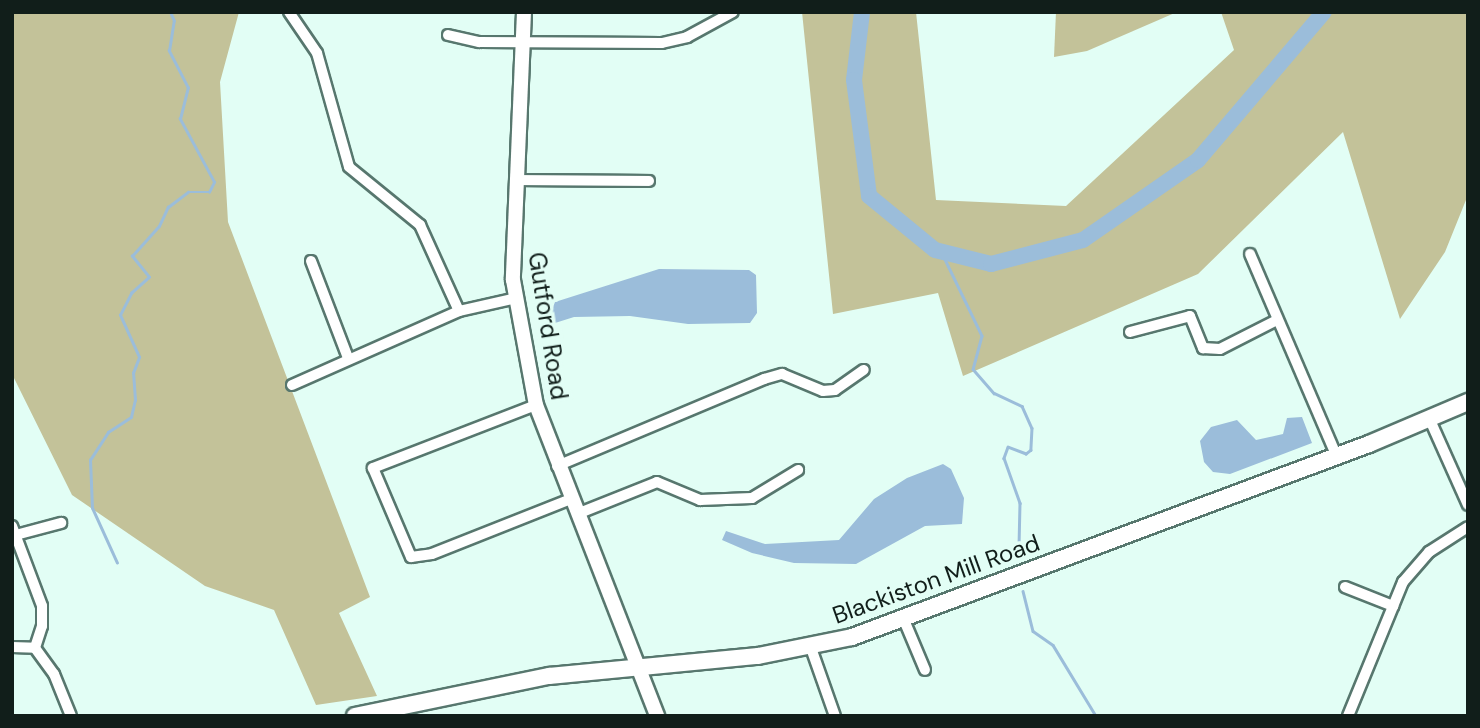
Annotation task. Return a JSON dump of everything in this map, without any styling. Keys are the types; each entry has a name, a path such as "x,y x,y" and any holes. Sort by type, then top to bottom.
{"main road":[{"name":"Blackiston Mill Road","path":"355,716 549,676 811,648 904,620 1430,420 1468,402"}],"street":[{"path":"289,12 317,53 349,167 421,225 458,311"},
{"name":"Gutford Road","path":"524,12 512,239 516,298 536,405 557,466 657,716"},
{"path":"447,35 480,42 662,43 687,37 733,12"},
{"path":"516,180 649,181"},
{"path":"1250,254 1275,321 1336,455"},
{"path":"312,261 348,358"},
{"path":"292,385 458,311 516,298"},
{"path":"1130,332 1191,316 1203,348 1220,349 1275,321"},
{"path":"557,466 764,379 782,374 823,391 835,390 864,370"},
{"path":"536,405 373,468 411,557 432,554 571,499"},
{"path":"1430,420 1468,505"},
{"path":"577,514 657,482 700,500 752,498 798,470"},
{"path":"35,648 42,626 42,606 13,532 61,523"},
{"path":"1348,716 1404,582 1430,552 1468,527"},
{"path":"1345,587 1393,606"},
{"path":"904,620 925,670"},
{"path":"12,647 35,648"},
{"path":"35,648 54,674 72,716"},
{"path":"811,648 835,716"}],"green space":[{"path":"12,12 239,12 220,82 228,222 370,597 339,613 377,696 316,705 274,610 205,586 72,495 12,374"},
{"path":"802,12 916,12 936,200 1066,206 1234,50 1221,12 1468,12 1468,195 1445,252 1400,319 1343,132 1198,274 963,376 938,293 833,314"},
{"path":"1056,12 1177,12 1087,51 1054,57"}],"water":[{"path":"659,269 749,270 756,275 757,313 750,323 688,324 630,316 574,317 555,323 550,315 555,302"},
{"path":"1302,417 1312,443 1230,474 1213,472 1204,462 1200,441 1211,427 1237,420 1256,440 1283,434 1287,418"},
{"path":"943,464 951,469 964,498 962,524 925,526 856,564 794,563 752,553 722,540 726,531 765,544 839,540 874,499 907,478"}],"waterway":[{"path":"117,563 92,508 90,460 108,432 131,417 135,400 133,373 139,357 120,315 131,293 149,277 132,256 159,226 168,207 188,192 209,192 214,182 180,119 188,88 169,51 174,21 170,12"},
{"path":"862,12 854,80 869,196 935,250 991,264 1083,240 1198,160 1324,12"},
{"path":"941,251 982,336 973,369 994,393 1022,406 1032,428 1031,450 1026,454 1008,447 1004,458 1020,503 1019,548"},
{"path":"1023,591 1033,631 1053,645 1096,716"}]}
